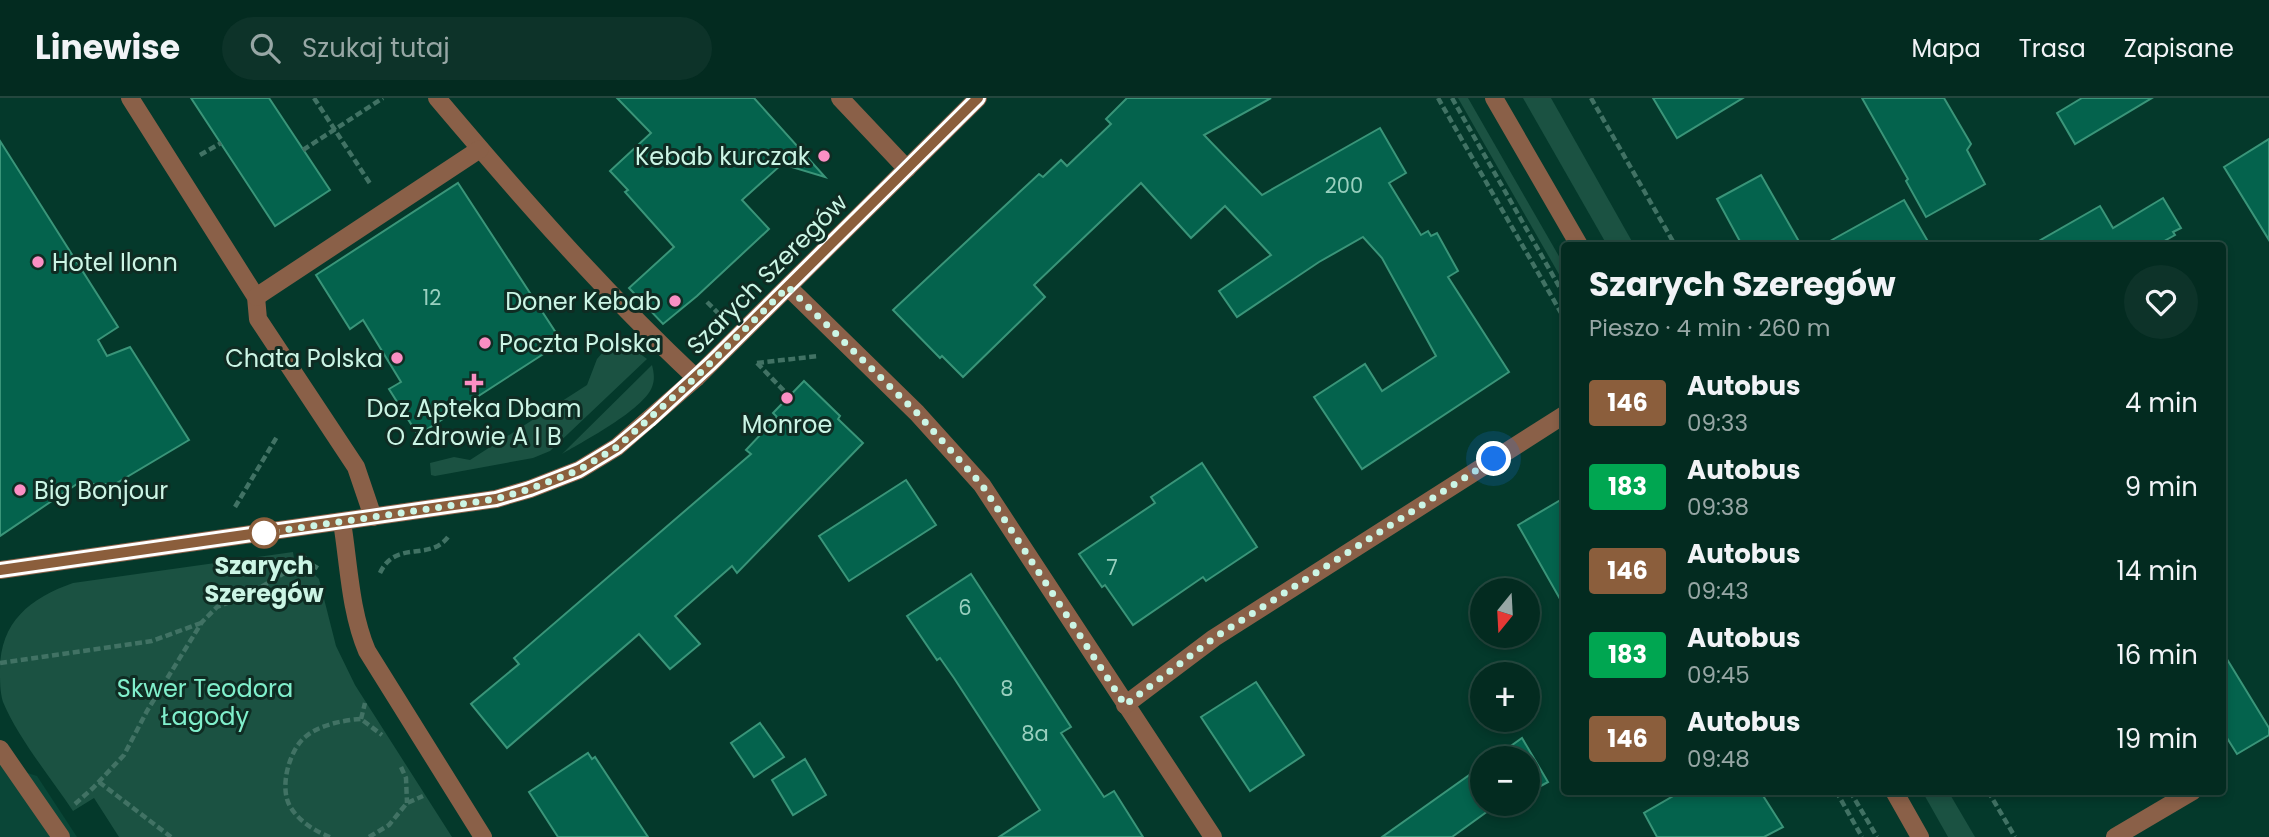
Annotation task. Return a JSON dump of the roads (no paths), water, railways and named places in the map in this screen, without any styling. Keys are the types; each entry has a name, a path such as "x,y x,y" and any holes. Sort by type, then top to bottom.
{"street":[{"path":"130,98 256,297 258,319 356,467 373,517"},
{"path":"437,98 633,318 696,377"},
{"path":"840,98 907,169"},
{"name":"Szarych Szeregów","path":"0,570 496,499 579,470 617,447 696,377 978,98"},
{"path":"1494,98 1577,242"},
{"path":"256,297 480,149"},
{"path":"788,287 917,413 982,485 1213,837"},
{"path":"1125,705 1214,638 1561,417"},
{"path":"342,522 358,631 367,651 483,837"},
{"path":"0,749 61,837"},
{"path":"1896,795 1920,837"},
{"path":"2115,837 2186,795"}],"place":[{"name":"Kebab kurczak","path":"824,156"},
{"name":"Hotel Ilonn","path":"38,262"},
{"name":"Doner Kebab","path":"675,301"},
{"name":"Poczta Polska","path":"485,343"},
{"name":"Chata Polska","path":"397,358"},
{"name":"Doz Apteka Dbam O Zdrowie A I B","path":"474,383"},
{"name":"Monroe","path":"787,398"},
{"name":"Big Bonjour","path":"20,490"},
{"name":"Szarych Szeregów","path":"264,533"}],"park label":[{"name":"Skwer Teodora Łagody","path":"205,702"}]}
